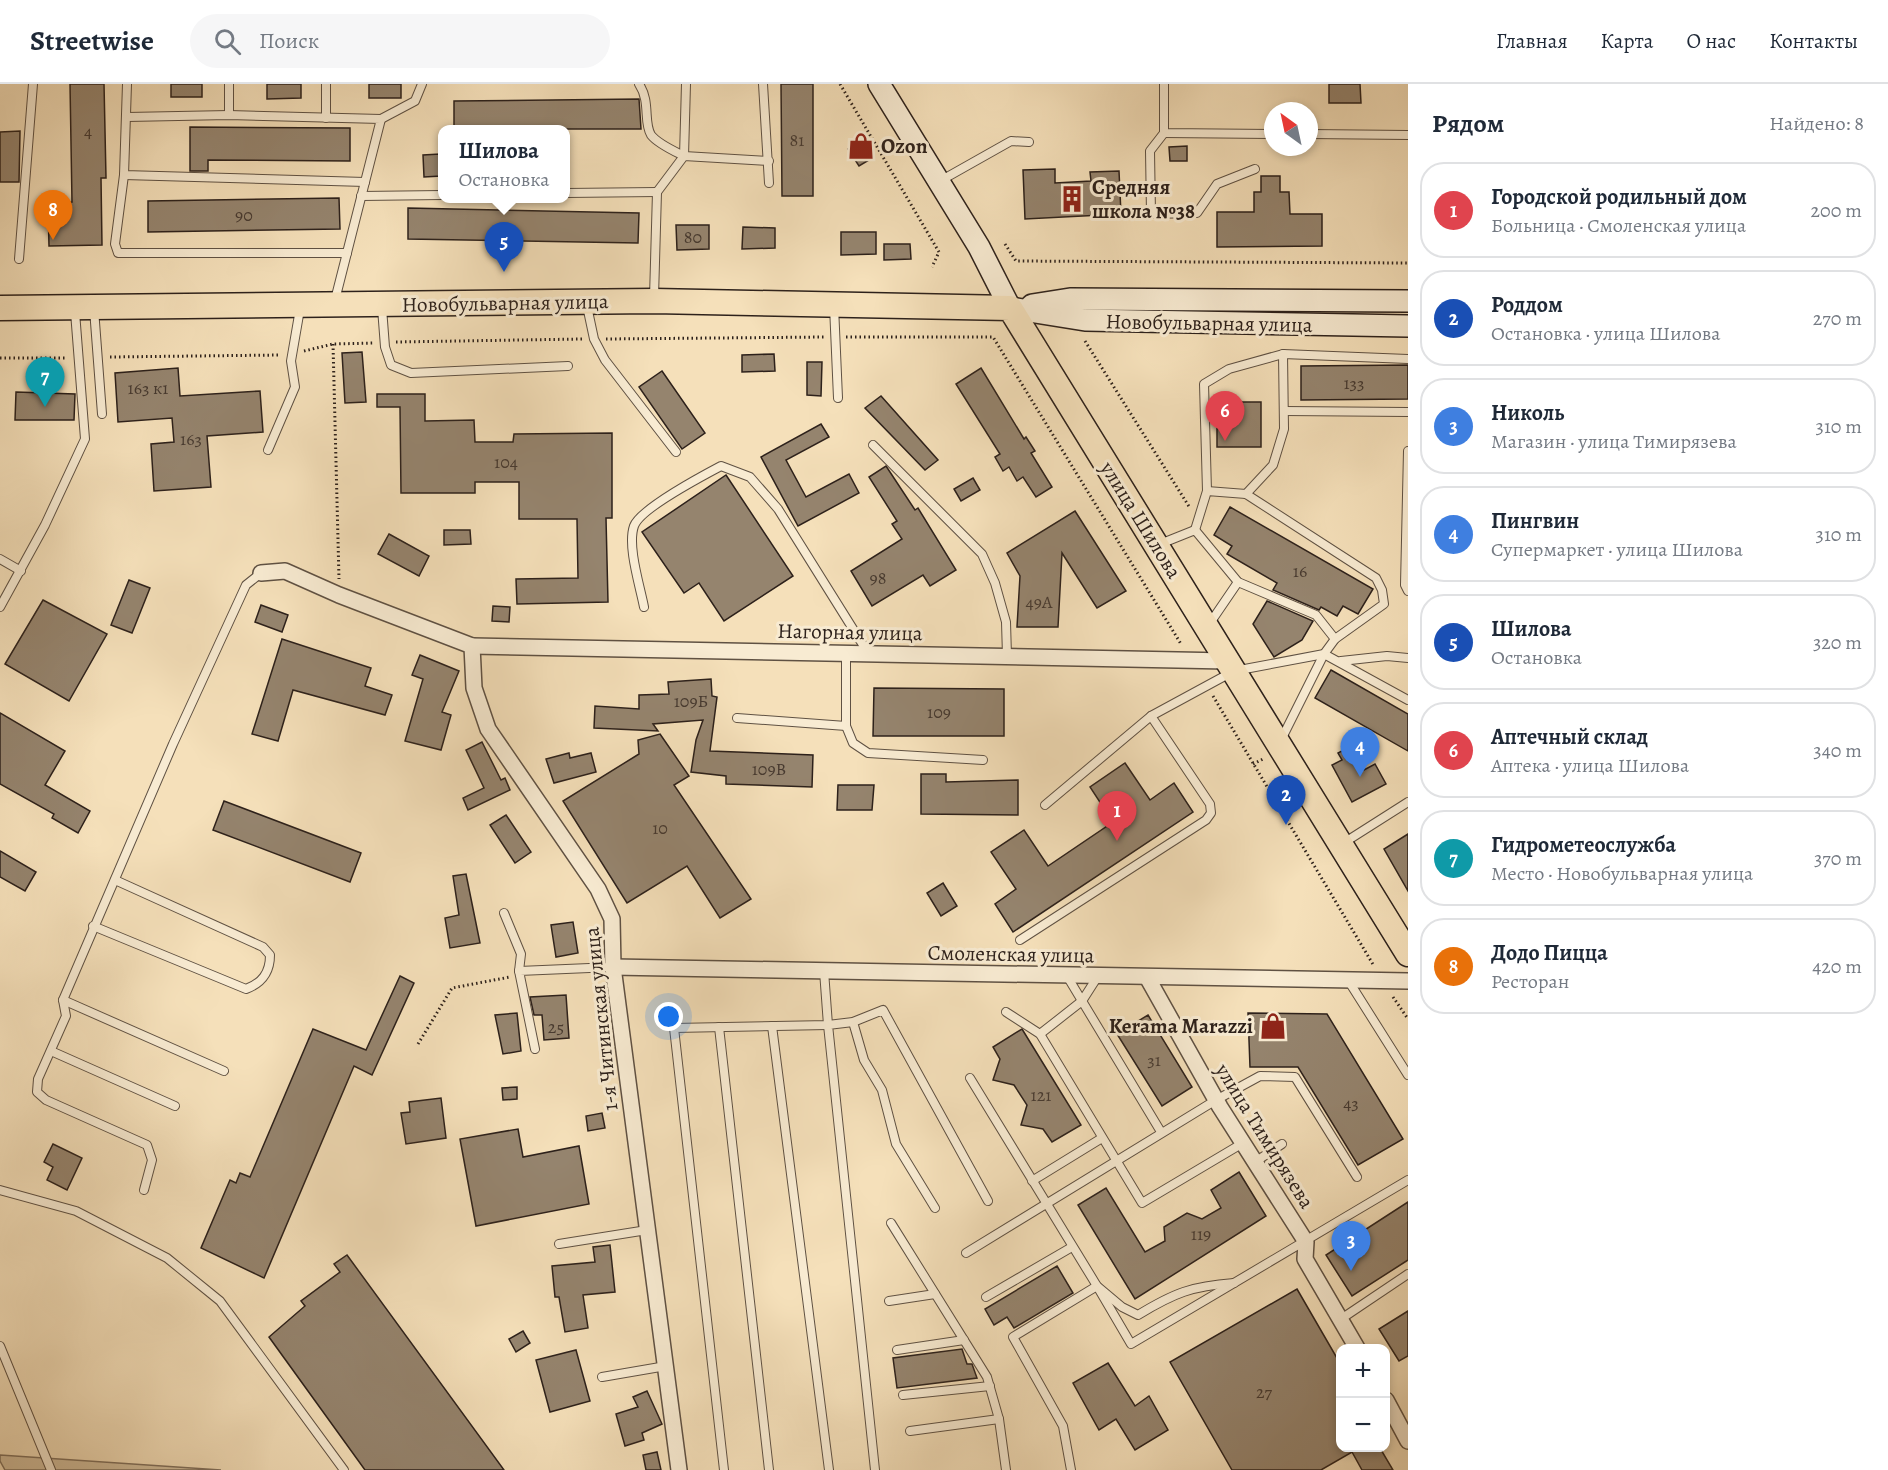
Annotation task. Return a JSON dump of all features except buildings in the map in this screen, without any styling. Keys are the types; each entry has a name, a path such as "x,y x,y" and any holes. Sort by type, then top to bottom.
{"main road":[{"name":"улица Шилова","path":"879,84 979,247 1010,308 1408,954"},
{"name":"Новобульварная улица","path":"1010,308 1070,299 1408,301"},
{"name":"Новобульварная улица","path":"0,308 654,301 834,303 1010,308 1085,320 1408,326"}],"street":[{"path":"261,573 285,571 339,595 472,645"},
{"name":"Нагорная улица","path":"472,645 1191,660 1231,666"},
{"name":"1-я Читинская улица","path":"472,645 474,688 488,729 598,889 612,919 613,967 679,1470"},
{"name":"Смоленская улица","path":"613,967 1408,981"},
{"name":"улица Тимирязева","path":"1148,977 1215,1100 1306,1242 1305,1259 1356,1344"},
{"path":"1390,1408 1408,1442"}],"lane":[{"path":"19,260 33,84"},
{"path":"127,84 124,175 115,244 118,253 347,253"},
{"path":"229,84 229,115"},
{"path":"326,84 326,118"},
{"path":"127,117 229,115 381,119 415,101 422,84"},
{"path":"639,84 646,95 652,136 684,156 769,161"},
{"path":"654,301 657,192 684,156 686,84"},
{"path":"763,84 769,183"},
{"path":"1164,84 1164,133 1149,151 1151,214 1197,213 1216,184 1255,169"},
{"path":"334,304 381,119"},
{"path":"1164,133 1264,134"},
{"path":"1318,134 1408,135"},
{"path":"939,182 1011,141 1029,142"},
{"path":"124,175 364,182"},
{"path":"570,193 657,192"},
{"path":"361,196 438,195"},
{"path":"586,302 594,339 604,360 676,452"},
{"path":"834,303 838,398"},
{"path":"381,304 384,343 391,364 411,373 568,366"},
{"path":"268,450 296,387 293,354 300,305"},
{"path":"85,308 100,357 102,414"},
{"path":"0,608 21,571 85,439 80,358 85,308"},
{"path":"1195,530 1207,491 1204,384 1229,369 1283,354 1408,359"},
{"path":"1246,494 1273,465 1284,429 1283,354"},
{"path":"1284,411 1408,412"},
{"path":"873,445 982,554 995,583 1006,622 1007,656"},
{"path":"1408,451 1405,585 1408,591"},
{"path":"644,608 632,540 635,523 660,502 721,466 750,477 778,509 868,653"},
{"path":"1207,491 1246,494 1376,579 1382,590 1384,604 1335,639 1324,654 1279,745"},
{"path":"1156,545 1195,530"},
{"path":"1195,530 1238,582 1316,615 1335,639"},
{"path":"0,559 21,571"},
{"path":"144,1190 152,1160 147,1145 46,1100 37,1092 38,1079 66,1016 63,1000 93,926 231,615 246,585 261,573"},
{"path":"1207,627 1238,582"},
{"path":"846,653 846,726 853,742 868,753 983,760"},
{"path":"1045,805 1150,716 1206,685 1231,666 1324,654 1341,661 1408,700"},
{"path":"1341,661 1387,656 1408,658"},
{"path":"1020,940 1206,820 1211,813 1210,804 1150,716"},
{"path":"737,718 846,726"},
{"path":"1341,844 1408,802"},
{"path":"93,926 246,989 260,984 270,967 270,956 263,947 115,880"},
{"path":"504,913 521,954 519,971 535,1049"},
{"path":"519,971 613,967"},
{"path":"824,971 875,1470"},
{"path":"1067,976 1161,1132"},
{"path":"1040,1034 1082,1001 1098,976"},
{"path":"1348,980 1408,1075"},
{"path":"63,1000 224,1071"},
{"path":"724,1470 674,1028 828,1025 853,1022 883,1010 988,1202"},
{"path":"1006,1012 1040,1034 1142,1203 1243,1143"},
{"path":"853,1022 864,1060 882,1090 896,1144 935,1208"},
{"path":"772,1026 829,1470"},
{"path":"718,1027 769,1470"},
{"path":"51,1051 175,1106"},
{"path":"966,1253 1161,1132 1260,1076 1295,1077 1358,1177"},
{"path":"970,1078 1131,1344 1408,1180"},
{"path":"1032,1181 1102,1138"},
{"path":"1255,1162 1282,1144"},
{"path":"0,1190 76,1211 167,1258 220,1301 344,1470"},
{"path":"891,1223 987,1377 999,1419 1006,1470"},
{"path":"559,1244 647,1230"},
{"path":"986,1297 1072,1247"},
{"path":"1341,1319 1408,1274"},
{"path":"1097,1286 1122,1307 1138,1315 1172,1295 1203,1286 1236,1283"},
{"path":"1071,1470 1063,1426 1013,1337 1097,1286"},
{"path":"890,1300 935,1294"},
{"path":"897,1350 964,1340"},
{"path":"0,1346 51,1470"},
{"path":"602,1377 666,1366"},
{"path":"903,1395 990,1386"},
{"path":"910,1431 999,1419"}],"path":[{"path":"840,84 939,252 932,267"},
{"path":"1005,244 1016,261 1408,264"},
{"path":"100,357 293,354 333,344 594,339 993,337 1191,660"},
{"path":"1086,341 1198,520"},
{"path":"333,344 339,595"},
{"path":"0,358 80,358"},
{"path":"1206,685 1408,1019"},
{"path":"418,1044 452,988 511,977 519,971"}],"shaded area":[{"path":"0,1455 221,1470 5,1470 0,1461"}],"place":[{"name":"Ozon","path":"861,146"},
{"name":"Средняя школа №38","path":"1072,199"},
{"name":"Додо Пицца","path":"53,240"},
{"name":"Шилова","path":"504,272"},
{"name":"Гидрометеослужба","path":"45,407"},
{"name":"Аптечный склад","path":"1225,441"},
{"name":"Пингвин","path":"1360,777"},
{"name":"Роддом","path":"1286,825"},
{"name":"Городской родильный дом","path":"1117,841"},
{"name":"Kerama Marazzi","path":"1273,1026"},
{"name":"Николь","path":"1351,1271"}]}
